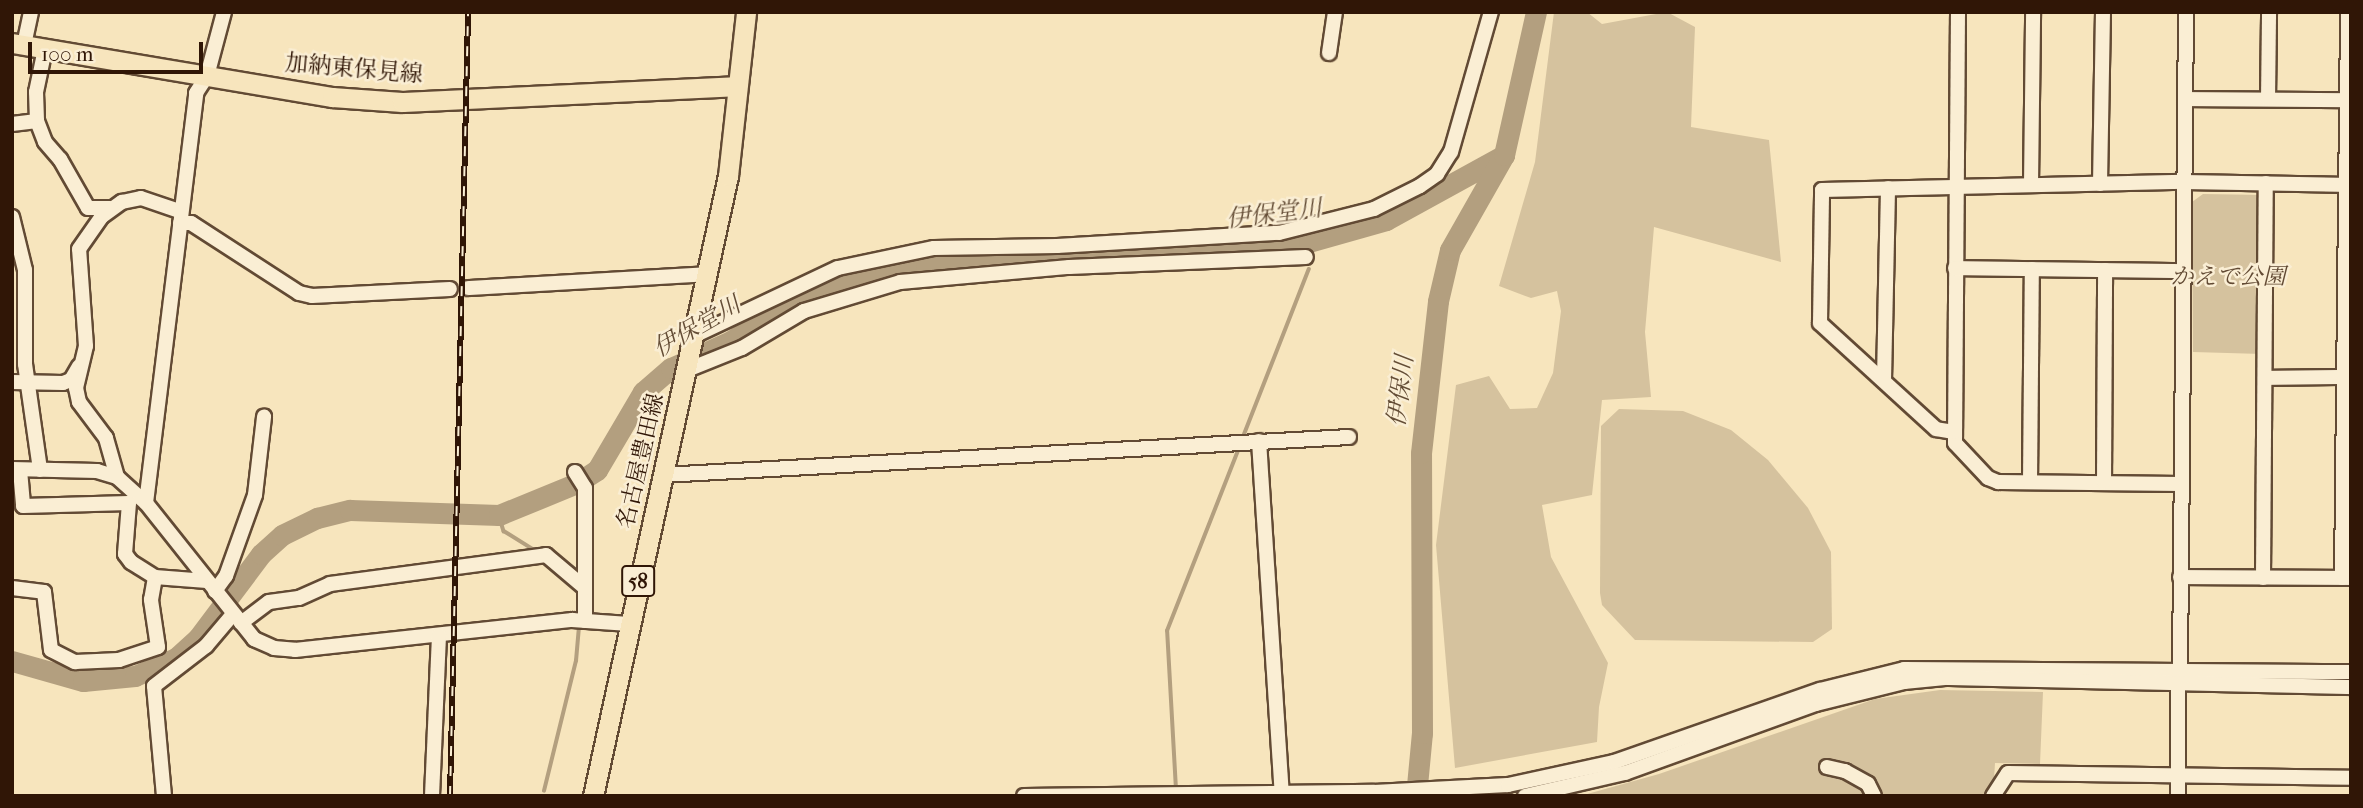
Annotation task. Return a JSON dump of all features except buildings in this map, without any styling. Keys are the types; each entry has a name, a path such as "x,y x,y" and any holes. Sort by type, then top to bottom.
{"main road":[{"name":"名古屋豊田線","path":"593,796 728,176 746,12"},
{"name":"加納東保見線","path":"18,44 332,97 402,102 736,86"}],"street":[{"path":"18,44 30,12"},
{"path":"146,503 196,93 207,76 223,12"},
{"path":"1329,53 1335,12"},
{"path":"690,356 838,268 934,248 1279,233 1363,214 1420,186 1443,165 1464,119 1491,12"},
{"path":"1958,12 1956,447 1988,478 2030,482 2181,484"},
{"path":"2031,185 2033,12"},
{"path":"2100,184 2102,12"},
{"path":"2178,796 2186,12"},
{"path":"2268,99 2269,12"},
{"path":"2180,578 2346,578 2348,12"},
{"path":"46,49 36,92 37,121 45,142 60,159 88,208 110,208 141,198 191,223 299,293 312,296 450,289"},
{"path":"2185,99 2346,100"},
{"path":"12,124 37,121"},
{"path":"1954,432 1936,429 1820,323 1820,194 1828,188 2184,183 2348,185"},
{"path":"2263,578 2266,183"},
{"path":"1884,380 1888,188"},
{"path":"110,208 79,249 84,360 76,388 79,402 106,438 117,477"},
{"path":"12,217 25,270 29,383 40,470"},
{"path":"690,356 742,348 804,311 900,282 1069,267 1306,257"},
{"path":"1955,268 2184,271"},
{"path":"2030,482 2032,269"},
{"path":"2104,482 2105,270"},
{"path":"468,288 708,274"},
{"path":"12,382 67,382 84,360"},
{"path":"2265,378 2347,377"},
{"path":"164,796 154,686 206,646 224,602 226,576 256,495 264,417"},
{"path":"663,475 1349,437"},
{"path":"1259,441 1282,793"},
{"path":"585,588 542,556 321,586 299,598 269,602 224,602 155,577 125,554 129,503 23,506 16,469 97,471 117,477 146,503 224,602 254,639 274,648 295,650 580,621 629,624"},
{"path":"575,472 586,488 585,588 580,621"},
{"path":"12,588 44,592 51,650 75,662 118,660 158,647 151,600 155,577"},
{"path":"432,796 439,635"},
{"path":"1024,796 1456,789 1552,777 1614,762 1820,690 1904,670 2179,677 2351,687"},
{"path":"1525,796 1625,773 1816,704 1903,682 1945,678 2179,677 2351,672"},
{"path":"1827,767 1868,784 1874,796"},
{"path":"1993,796 2008,774 2351,778"}],"green space":[{"path":"1554,12 1587,12 1602,24 1667,12 1695,27 1691,127 1769,140 1781,262 1654,227 1645,332 1651,397 1602,400 1592,495 1542,505 1551,557 1608,663 1599,707 1597,742 1455,768 1436,545 1456,385 1489,376 1510,409 1537,408 1553,373 1561,311 1557,291 1531,298 1499,286 1535,162"},
{"name":"かえで公園","path":"2203,194 2264,195 2262,354 2193,352 2192,202"},
{"path":"1619,409 1683,411 1731,430 1768,460 1808,508 1831,552 1832,629 1813,642 1635,640 1602,605 1600,593 1601,426"},
{"path":"1940,690 2043,692 2040,764 1995,763 1993,796 1580,796 1659,774 1875,699"}],"waterway":[{"name":"伊保川","path":"1416,796 1422,733 1421,453 1438,301 1450,250 1504,155 1536,12"},
{"name":"伊保堂川","path":"12,661 83,681 135,676 176,658 198,638 261,554 282,535 317,518 350,510 499,515 577,483 597,470 643,392 671,368 731,341 768,316 830,286 885,270 926,266 1309,242 1386,220 1504,155"},
{"path":"1243,437 1309,269"},
{"path":"1176,790 1167,631 1239,448"},
{"path":"499,515 504,531 538,552"},
{"path":"544,791 576,661 579,626"}],"railway":[{"path":"450,796 468,12"}]}
